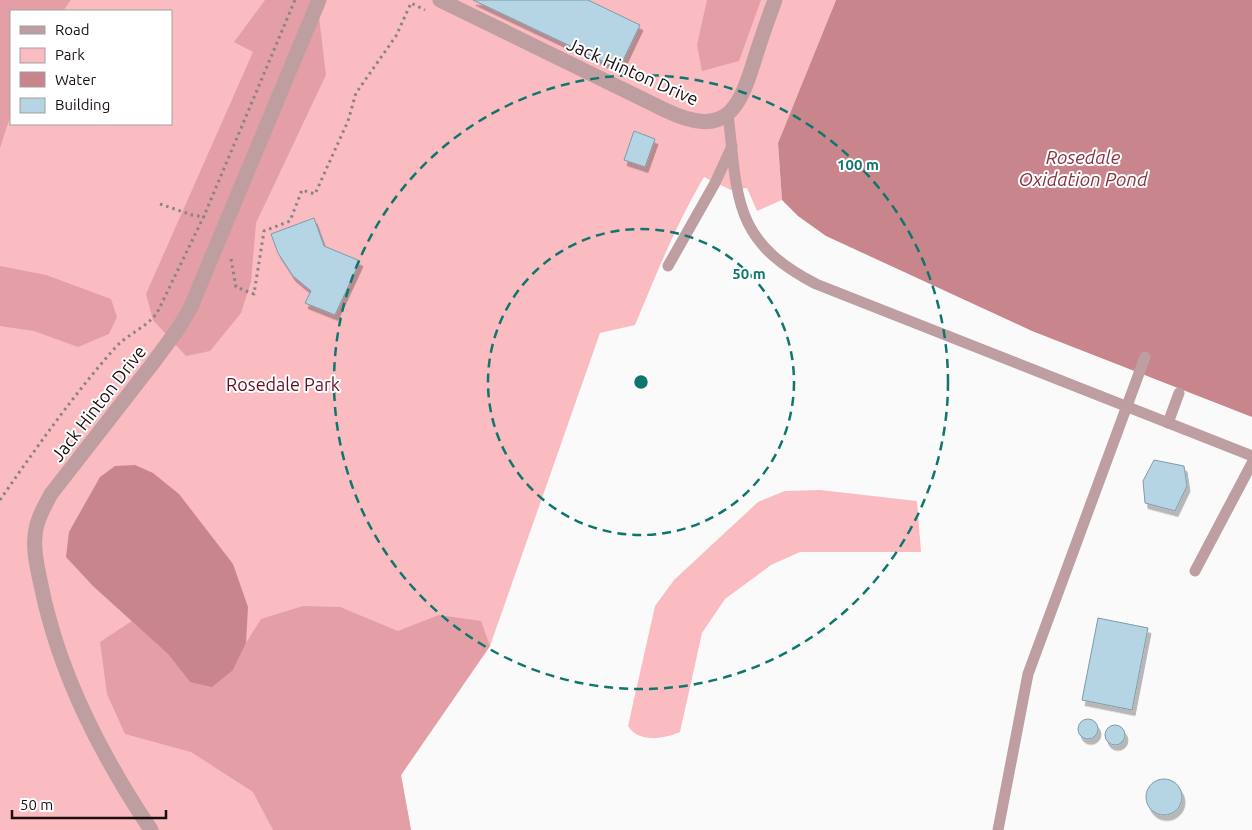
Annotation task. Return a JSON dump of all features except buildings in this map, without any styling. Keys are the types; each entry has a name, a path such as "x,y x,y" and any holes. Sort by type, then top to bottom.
{"street":[{"name":"Jack Hinton Drive","path":"151,830 98,741 64,666 44,599 37,566 35,536 41,514 51,494 178,328 199,289 319,0"},
{"name":"Jack Hinton Drive","path":"440,0 680,118 706,121 728,114"},
{"path":"728,114 741,98 775,0"}],"lane":[{"path":"728,114 740,204 747,223 770,254 791,271 816,284 1252,456"},
{"path":"668,266 716,182 732,145"},
{"path":"998,830 1028,674 1144,357"},
{"path":"1168,423 1179,392"},
{"path":"1195,572 1252,463"}],"path":[{"path":"0,500 51,426 95,371 128,334 151,322 204,216 296,0"},
{"path":"233,252 231,260 236,287 254,294 264,231 290,221 302,190 315,194 362,82 396,36 411,3 425,10"},
{"path":"160,204 227,224"}],"green space":[{"name":"Rosedale Park","path":"0,0 836,0 778,143 782,200 757,211 747,188 731,190 704,177 675,231 635,325 600,333 490,646 401,775 411,830 0,830"},
{"path":"820,490 917,501 921,552 800,552 771,565 725,599 702,633 680,732 652,738 638,735 632,731 628,726 655,606 674,580 758,502 785,491"}],"shaded area":[{"path":"0,0 71,0 64,10 10,10 10,117 0,148"},
{"path":"265,0 322,0 319,17 326,75 256,223 251,282 241,313 210,351 186,356 153,320 146,294 253,52 234,42"},
{"path":"707,0 761,0 739,61 702,71 697,45"},
{"path":"0,266 46,275 111,299 117,317 109,334 78,347 34,331 0,326"},
{"path":"303,606 340,607 398,631 439,615 481,621 490,646 401,775 411,830 273,830 253,792 191,752 125,734 107,694 100,642 132,621 168,654 190,682 233,670 246,643 261,619"}],"water":[{"name":"Rosedale Oxidation Pond","path":"836,0 1252,0 1252,417 1032,331 826,236 798,216 782,200 778,143"},
{"path":"135,465 153,473 179,494 233,564 248,607 246,643 233,670 212,687 190,682 168,654 93,586 66,557 69,532 100,477 115,466"}]}
